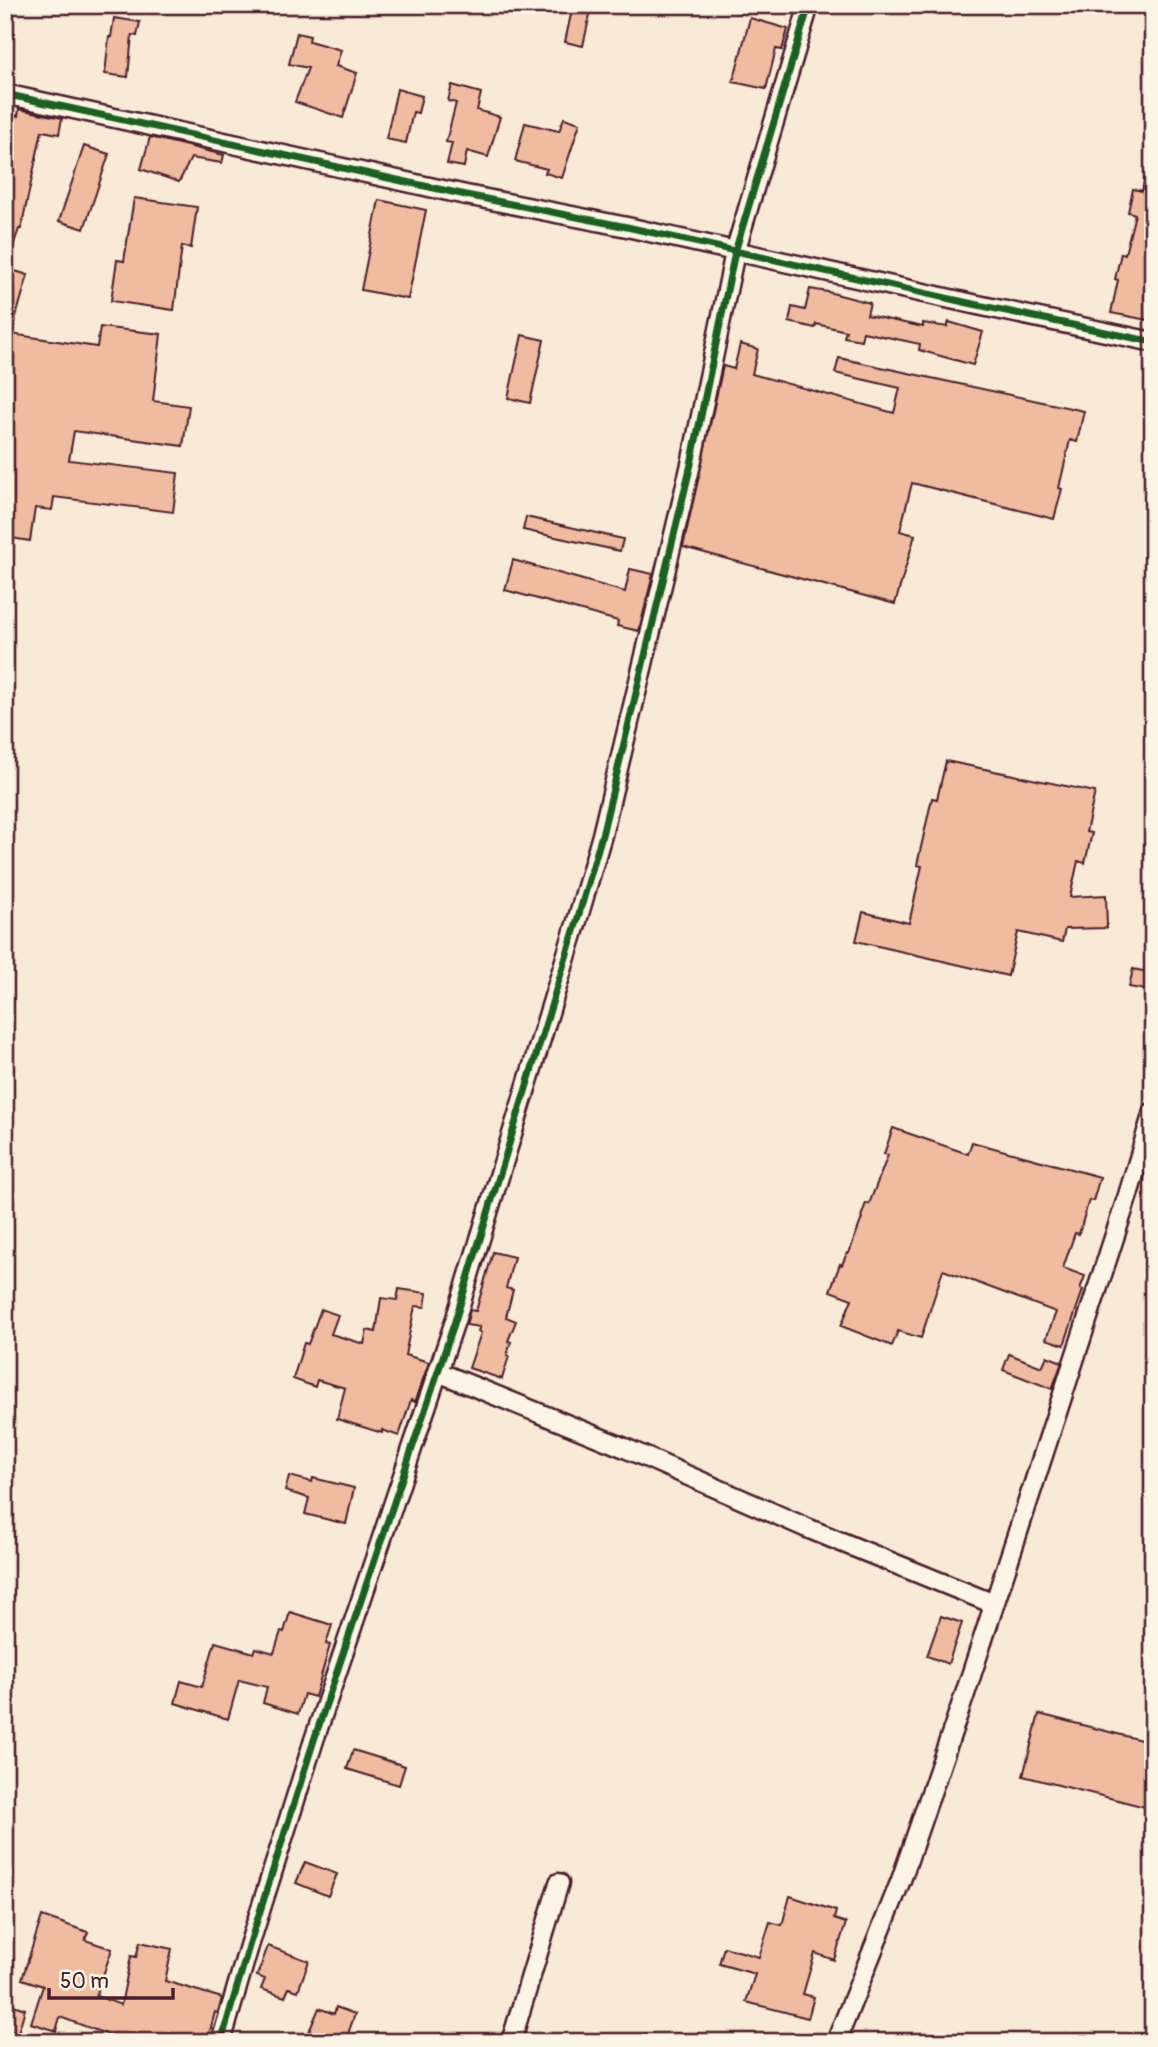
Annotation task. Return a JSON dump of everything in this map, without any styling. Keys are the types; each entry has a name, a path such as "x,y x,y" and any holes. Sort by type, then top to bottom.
{"street":[{"path":"221,2042 314,1740 471,1270 602,835 691,464 735,252 809,5"},
{"path":"5,94 1153,342"},
{"path":"836,2042 901,1880 1124,1209 1153,1112"},
{"path":"438,1372 994,1604"},
{"path":"511,2042 559,1883"}],"building":[{"path":"573,5 592,5 583,46 565,42"},
{"path":"114,18 140,22 137,36 132,35 128,77 105,74"},
{"path":"750,18 788,29 782,50 776,49 766,89 733,82"},
{"path":"297,33 310,36 309,41 341,50 336,66 357,73 343,118 295,102 308,68 289,64"},
{"path":"452,85 481,93 477,110 500,117 488,157 467,151 464,167 447,164 452,143 446,142 456,103 448,101"},
{"path":"397,89 422,96 418,113 413,112 406,143 386,139"},
{"path":"19,109 62,118 59,134 42,131 21,229 5,263 5,113 18,116"},
{"path":"564,118 580,123 562,178 545,173 547,169 515,161 525,123 559,131"},
{"path":"150,137 224,155 222,163 191,158 179,182 141,169"},
{"path":"84,146 109,154 84,229 59,221"},
{"path":"1148,165 1153,166 1153,321 1111,313 1121,253 1125,254 1135,214 1128,212 1133,189 1142,191"},
{"path":"134,198 197,207 191,248 182,246 174,310 111,301 117,260 124,261"},
{"path":"379,200 426,210 408,299 361,290"},
{"path":"5,268 28,275 11,334 97,347 100,327 161,334 153,401 189,406 183,446 74,431 69,460 178,473 173,512 54,497 52,510 35,508 30,541 5,537"},
{"path":"810,289 870,303 867,315 923,327 923,323 947,327 949,322 983,332 973,365 919,350 920,344 863,332 861,340 844,337 846,331 816,324 815,328 789,322 792,307 805,310"},
{"path":"522,335 544,340 530,403 508,398"},
{"path":"740,344 758,349 752,374 894,413 900,388 835,373 839,358 1084,411 1077,442 1070,440 1054,519 912,483 900,531 915,535 895,604 683,547 723,366 734,369"},
{"path":"526,517 623,539 620,551 523,530"},
{"path":"513,560 625,592 630,569 653,574 639,631 617,626 618,621 505,590"},
{"path":"946,761 1095,792 1086,832 1092,833 1085,863 1078,861 1070,897 1106,895 1107,928 1065,929 1062,942 1018,932 1008,976 856,941 863,912 909,923 922,866 917,865 932,798 937,799"},
{"path":"1133,969 1153,973 1151,991 1129,987"},
{"path":"893,1128 968,1154 972,1142 1100,1177 1093,1201 1089,1200 1079,1234 1075,1233 1063,1268 1085,1276 1080,1289 1083,1290 1064,1345 1046,1339 1056,1312 943,1270 921,1338 898,1331 892,1346 841,1326 852,1299 830,1291 840,1264 842,1265 849,1253 866,1203 869,1204 888,1155 884,1154"},
{"path":"493,1252 514,1257 506,1288 513,1290 506,1317 516,1321 508,1341 511,1342 507,1355 509,1356 502,1379 469,1368 481,1333 478,1331 480,1327 466,1325 470,1310 476,1311"},
{"path":"399,1289 427,1293 425,1307 415,1306 405,1355 429,1362 415,1402 411,1400 399,1436 337,1419 345,1388 317,1380 315,1387 293,1379 304,1343 308,1344 321,1309 338,1315 331,1334 364,1344 367,1330 376,1332 381,1298 397,1300"},
{"path":"1009,1354 1042,1367 1047,1356 1062,1362 1052,1389 1003,1370"},
{"path":"289,1476 312,1482 313,1478 354,1488 346,1524 305,1514 309,1498 285,1491"},
{"path":"290,1612 332,1625 326,1644 330,1645 315,1697 304,1694 298,1714 263,1703 267,1687 239,1680 228,1719 175,1703 181,1681 202,1687 215,1642 254,1653 256,1648 274,1653"},
{"path":"941,1616 962,1623 948,1664 927,1656"},
{"path":"1039,1714 1153,1743 1153,1809 1023,1776"},
{"path":"353,1750 405,1766 399,1785 347,1769"},
{"path":"305,1862 337,1874 328,1896 296,1883"},
{"path":"790,1896 836,1911 834,1919 846,1923 834,1960 815,1953 803,1994 814,1997 808,2018 746,2002 755,1974 719,1964 724,1947 759,1957 770,1922 782,1925"},
{"path":"42,1916 88,1932 85,1940 112,1949 96,1996 121,2005 131,1956 136,1957 140,1942 172,1949 165,1981 222,1998 218,2013 215,2012 207,2042 107,2042 109,2035 60,2017 56,2031 31,2023 43,1986 22,1979"},
{"path":"268,1946 309,1961 298,1991 289,1988 285,1997 261,1989 265,1979 257,1976"},
{"path":"8,2003 25,2009 18,2033 5,2029"},
{"path":"336,2007 355,2014 345,2042 320,2042 322,2039 308,2034 319,2008 334,2014"}],"cycle path":[{"path":"221,2042 314,1740 455,1321 602,835 691,464 735,252 809,5"},
{"path":"5,94 1153,342"}]}
